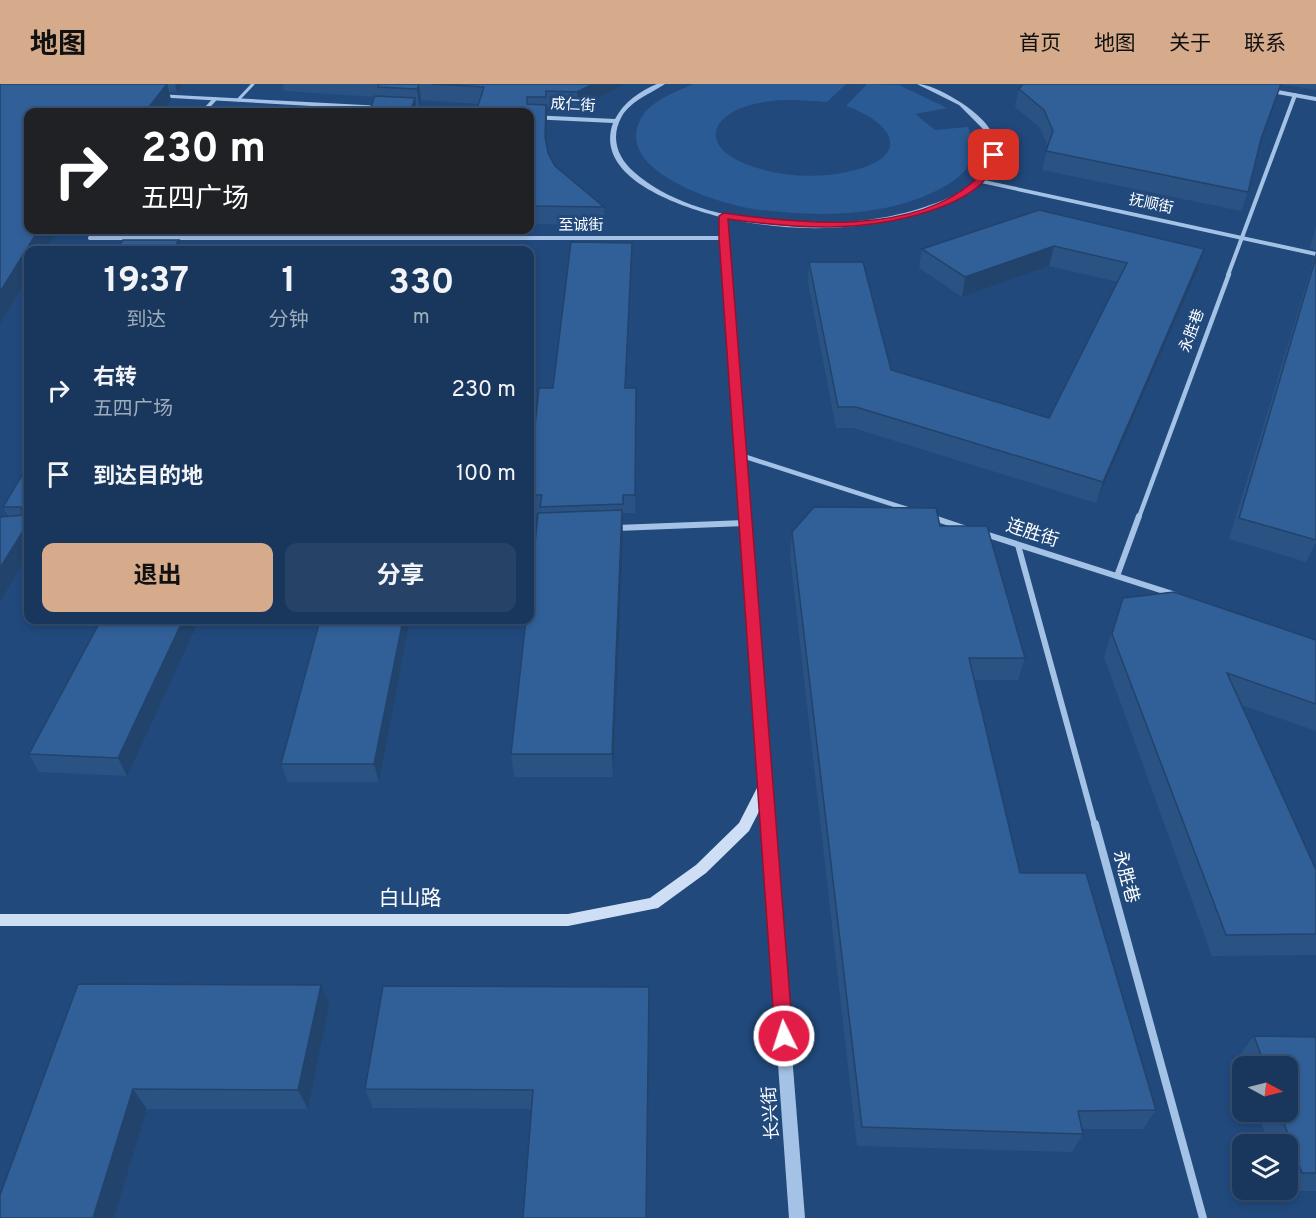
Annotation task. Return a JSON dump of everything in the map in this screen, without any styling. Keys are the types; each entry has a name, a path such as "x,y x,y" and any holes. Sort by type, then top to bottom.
{"main road":[{"name":"白山路","path":"0,920 568,920 653,904 701,869 744,827 765,786"}],"street":[{"path":"663,84 631,102 615,121 612,147 630,174 668,198 724,216 784,225 846,225 903,217 949,202 980,181 994,155 986,128 961,104 920,84"},
{"path":"1266,89 1316,99"},
{"path":"143,95 370,108"},
{"name":"永胜巷","path":"1117,576 1295,95"},
{"path":"207,108 215,99"},
{"name":"成仁街","path":"534,117 615,121"},
{"name":"抚顺街","path":"980,181 1316,255"},
{"name":"长兴街","path":"724,216 723,238 798,1218"},
{"name":"至诚街","path":"94,234 90,238 723,238"},
{"path":"740,455 918,513"},
{"name":"连胜街","path":"929,516 1183,598"},
{"path":"613,528 745,523"},
{"path":"534,531 553,530"},
{"name":"永胜巷","path":"1018,545 1203,1218"}],"lane":[{"path":"238,100 254,84"}],"shaded area":[{"path":"693,84 846,84 827,102 790,100 763,102 738,110 718,125 716,134 718,143 724,151 735,159 763,170 801,176 839,174 871,165 883,157 889,148 890,139 885,130 863,113 846,106 867,84 899,85 947,108 915,114 935,130 968,127 973,149 971,158 963,173 936,191 915,200 870,211 823,214 776,212 736,205 714,199 669,179 650,165 639,149 636,131 646,111 662,99"}],"building":[{"path":"0,84 167,84 148,108 24,108 24,234 36,234 29,246 24,246 24,253 0,292"},
{"path":"379,84 419,84 417,89 378,87"},
{"path":"431,84 593,84 577,92 546,91 546,97 527,97 527,104 546,105 545,137 548,153 555,166 604,207 534,206 534,108 477,108 484,87"},
{"path":"1023,84 1281,84 1261,139 1248,192 1046,151 1053,131 1044,110 1019,89"},
{"path":"375,96 415,98 411,108 370,108"},
{"path":"1039,210 1204,249 1103,482 856,407 838,407 809,262 863,262 891,370 1049,418 1127,263 1054,246 965,277 922,249"},
{"path":"123,240 179,240 175,246 119,246"},
{"path":"571,242 632,243 625,388 636,388 635,495 623,495 623,504 540,507 542,495 534,495 534,435 539,388 553,388"},
{"path":"1316,257 1316,540 1239,518"},
{"path":"24,472 24,529 0,568 0,517 23,515 21,507 3,507"},
{"path":"814,507 936,508 940,526 987,526 1025,658 969,658 1020,873 1086,873 1156,1110 1078,1111 1083,1134 862,1127 792,532"},
{"path":"622,510 612,754 511,754 526,624 534,624 534,552 538,513"},
{"path":"1174,592 1316,640 1316,704 1227,673 1316,870 1316,934 1226,935 1112,634 1123,598"},
{"path":"99,624 181,624 118,758 29,754"},
{"path":"319,624 402,624 374,764 281,764"},
{"path":"78,984 321,985 298,1090 133,1089 93,1218 0,1218 0,1195"},
{"path":"383,986 649,987 646,1218 523,1218 533,1090 365,1089"},
{"path":"1254,1036 1316,1037 1316,1173 1302,1173 1298,1162 1298,1134 1288,1134 1284,1122 1298,1122 1298,1056 1261,1056"}],"route":[{"path":"784,1036 723,238 724,216 784,225 846,225 903,217 949,202 980,181 994,155"}]}
